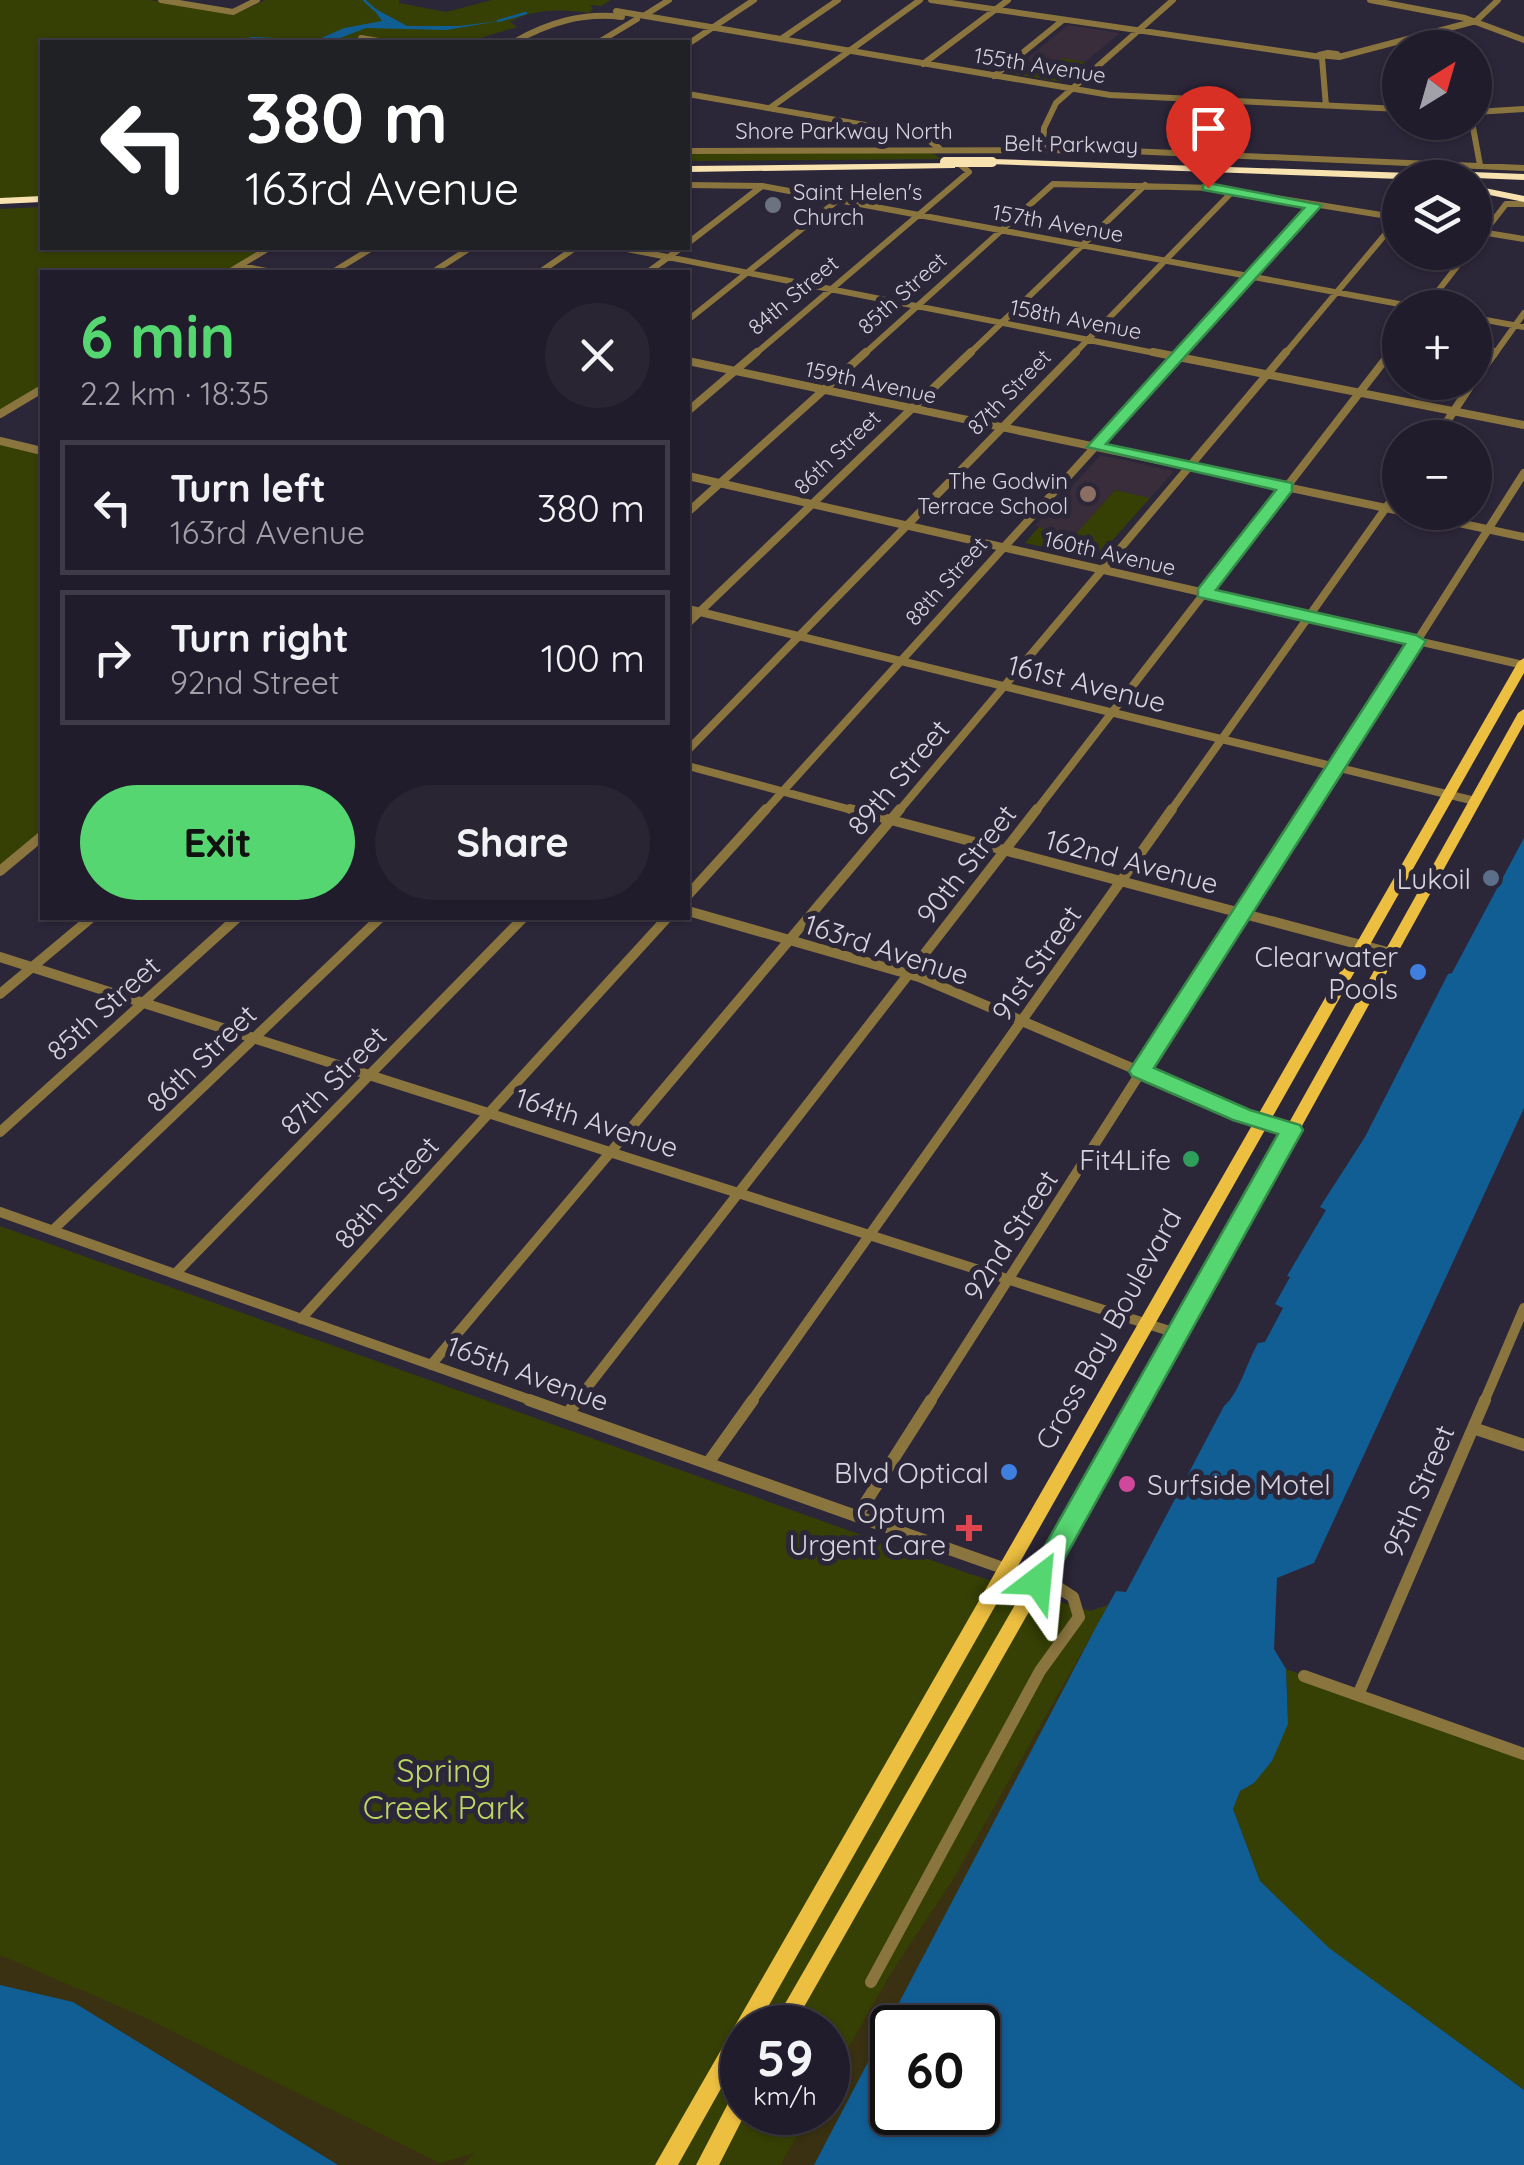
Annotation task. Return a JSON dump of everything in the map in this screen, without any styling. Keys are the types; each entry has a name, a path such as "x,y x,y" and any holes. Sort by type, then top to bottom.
{"highway":[{"name":"Belt Parkway","path":"690,166 948,164 1381,174"},
{"name":"Belt Parkway","path":"995,165 1382,180"},
{"path":"1381,174 1524,181"},
{"path":"1492,183 1524,181"},
{"path":"1492,190 1524,201"},
{"path":"0,204 40,202"}],"main road":[{"name":"Cross Bay Boulevard","path":"758,2005 1523,664"},
{"path":"794,2005 1179,1334 1524,713"},
{"name":"Cross Bay Boulevard","path":"666,2165 720,2072"},
{"path":"707,2165 723,2135"}],"street":[{"path":"161,0 233,12 258,0"},
{"path":"601,40 668,0"},
{"path":"690,43 754,0"},
{"path":"780,40 838,0"},
{"path":"770,108 920,0"},
{"path":"931,0 1280,53 1336,57 1476,21 1498,0"},
{"path":"924,64 1008,0"},
{"path":"1043,150 1049,112 1069,88 1173,0"},
{"path":"1370,0 1476,21 1524,40"},
{"path":"616,10 640,17"},
{"name":"155th Avenue","path":"518,40 539,28 604,14 678,22 1069,88 1188,101 1382,109"},
{"path":"994,76 1064,20"},
{"path":"360,38 372,40"},
{"path":"1322,56 1326,106"},
{"path":"1325,69 1336,57"},
{"path":"690,96 922,134 940,148"},
{"path":"1186,154 1188,101"},
{"path":"1492,111 1524,109"},
{"name":"Shore Parkway North","path":"690,150 940,148 1382,161"},
{"name":"84th Street","path":"690,408 970,171 940,148"},
{"name":"Shore Parkway North","path":"1492,166 1524,168"},
{"name":"85th Street","path":"690,510 1053,184 1145,185"},
{"name":"157th Avenue","path":"690,185 762,186 1382,300"},
{"path":"1145,185 1232,191 1382,215"},
{"name":"86th Street","path":"690,622 1145,185"},
{"path":"690,240 762,186"},
{"name":"87th Street","path":"690,748 1232,191"},
{"path":"690,318 838,200"},
{"path":"1492,219 1510,202 1524,201"},
{"name":"88th Street","path":"690,893 1314,205"},
{"path":"1492,234 1524,240"},
{"name":"89th Street","path":"431,1365 1382,239"},
{"path":"233,270 266,250"},
{"path":"336,270 369,250"},
{"path":"436,270 467,250"},
{"path":"543,270 572,250"},
{"name":"158th Avenue","path":"632,250 1524,425"},
{"path":"651,270 678,250"},
{"path":"240,266 261,270"},
{"path":"1437,290 1454,270"},
{"path":"1492,359 1520,326 1524,313"},
{"path":"1492,321 1520,326"},
{"name":"159th Avenue","path":"690,361 1382,507"},
{"name":"90th Street","path":"568,1414 1382,364"},
{"path":"0,414 40,390"},
{"path":"1448,420 1461,400"},
{"path":"0,441 40,451"},
{"name":"92nd Street","path":"1492,523 1524,473"},
{"name":"160th Avenue","path":"690,476 1523,664"},
{"name":"91st Street","path":"708,1464 1382,514"},
{"name":"92nd Street","path":"857,1516 1487,530"},
{"path":"1492,530 1524,537"},
{"name":"161st Avenue","path":"690,610 1475,801"},
{"name":"162nd Avenue","path":"690,767 1391,953"},
{"path":"0,870 40,838"},
{"name":"163rd Avenue","path":"690,912 910,974 1259,1121 1292,1130"},
{"path":"0,994 88,920"},
{"name":"85th Street","path":"0,1132 235,920"},
{"name":"86th Street","path":"52,1230 378,920"},
{"name":"87th Street","path":"174,1274 521,920"},
{"name":"88th Street","path":"301,1318 665,920"},
{"name":"164th Avenue","path":"0,958 1179,1334"},
{"name":"165th Avenue","path":"0,1212 1006,1569 1074,1598 1079,1617 1040,1671 871,1982"},
{"name":"95th Street","path":"1358,1695 1524,1308"},
{"path":"1472,1428 1524,1444"},
{"path":"1304,1676 1524,1754"}],"shaded area":[{"path":"1068,25 1120,33 1085,62 1062,58 1052,66 1024,61"},
{"name":"The Godwin Terrace School","path":"1101,455 1174,471 1150,498 1115,490 1075,535 1035,526"}],"green space":[{"path":"0,0 150,0 235,14 265,0 399,0 446,12 492,0 611,0 601,6 590,5 593,9 589,13 559,10 529,14 510,22 517,27 474,40 387,40 362,36 355,40 40,40 40,197 0,199"},
{"path":"1062,58 1085,62 1061,82 1008,73 1020,63 1049,68"},
{"path":"930,151 941,159 690,161 690,153"},
{"path":"40,207 40,250 266,250 232,270 40,270 40,390 0,414 0,209"},
{"path":"0,441 40,451 40,838 0,871"},
{"path":"1115,490 1150,498 1096,559 1025,543 1039,527 1075,535"},
{"name":"Spring Creek Park","path":"0,1226 970,1574 1090,1611 1108,1605 898,2005 870,2005 870,2058 850,2096 850,2005 720,2005 720,2135 830,2135 814,2165 338,2165 73,2002 0,1985"},
{"path":"1286,1669 1524,1754 1524,2090 1329,1949 1260,1881 1233,1809 1240,1791 1254,1783 1288,1724"}],"sand":[{"path":"1095,1629 898,2005 873,2005 952,1881"},
{"path":"0,1955 137,2014 440,2163 475,2153 462,2165 338,2165 73,2002 0,1985"},
{"path":"870,2010 870,2058 850,2096 850,2045"},
{"path":"798,2135 830,2135 814,2165 780,2165"}],"water":[{"path":"372,7 407,26 500,21 446,30 366,28 335,40 317,40 344,28 382,21"},
{"path":"252,37 317,40 238,40"},
{"path":"1524,838 1524,1108 1314,1563 1277,1578 1274,1649 1286,1669 1288,1724 1272,1761 1254,1783 1240,1791 1233,1809 1260,1881 1329,1948 1524,2090 1524,2165 814,2165 830,2135 850,2135 850,2096 870,2058 870,2135 1000,2135 1000,2005 898,2005 1116,1591 1126,1592 1258,1343 1265,1342 1283,1308 1275,1304 1290,1277 1287,1276 1326,1210 1320,1207 1365,1137 1448,974 1452,973"},
{"path":"0,1985 73,2002 338,2165 0,2165"}],"waterway":[{"path":"364,0 375,10"},
{"path":"498,21 526,13"}],"place":[{"name":"Saint Helen's Church","path":"773,205"},
{"name":"The Godwin Terrace School","path":"1088,494"},
{"name":"Lukoil","path":"1491,878"},
{"name":"Clearwater Pools","path":"1418,972"},
{"name":"Fit4Life","path":"1191,1159"},
{"name":"Blvd Optical","path":"1009,1472"},
{"name":"Surfside Motel","path":"1127,1484"},
{"name":"Optum Urgent Care","path":"969,1528"}],"route":[{"path":"1038,1581 1292,1130 1242,1115 1140,1071 1416,641 1205,593 1286,487 1095,447 1314,205 1208,188"}]}
